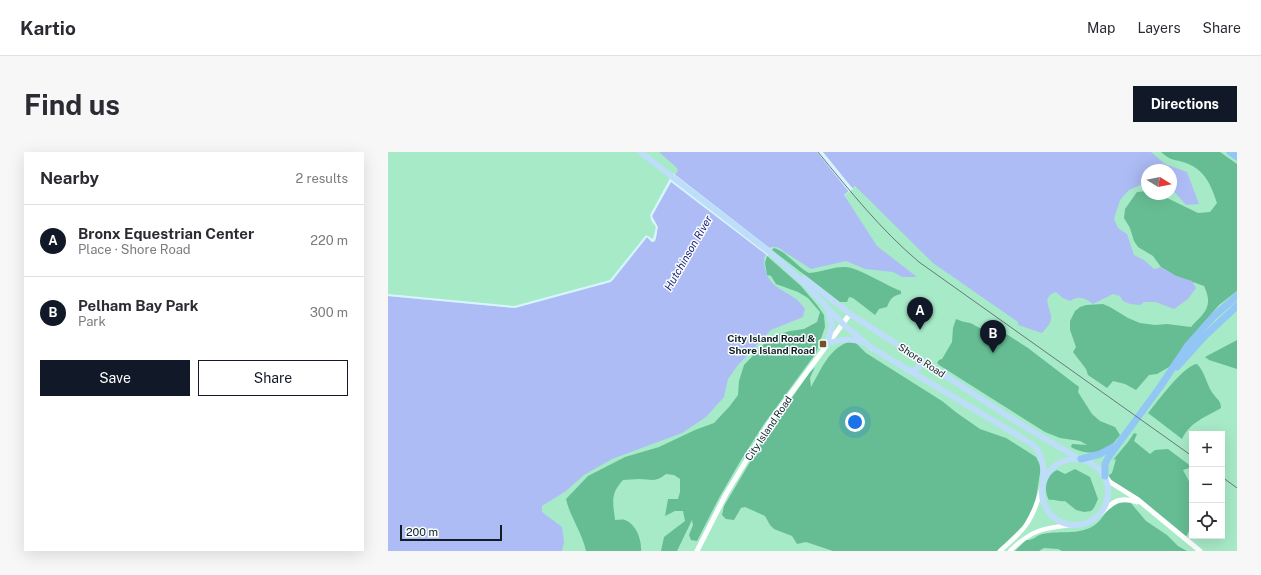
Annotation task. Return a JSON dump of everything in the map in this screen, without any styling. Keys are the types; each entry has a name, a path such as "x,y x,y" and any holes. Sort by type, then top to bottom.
{"highway":[{"path":"1230,152 1237,157"},
{"path":"1160,387 1188,344 1214,316 1237,296"},
{"path":"1105,476 1106,461 1160,387 1198,342 1237,306"},
{"path":"1079,459 1104,453 1119,442"}],"main road":[{"name":"Shore Road","path":"640,152 850,314 1017,422 1079,459"},
{"name":"Shore Road","path":"772,254 805,284 843,324 864,343 1034,446 1043,463 1043,486"},
{"path":"826,306 832,322 828,344"},
{"name":"City Island Road","path":"697,551 723,499 753,448 773,418 850,314"},
{"path":"828,344 843,339 853,339 864,343"},
{"path":"908,371 914,371 919,367 920,362 917,356"},
{"path":"1141,504 1127,499 1120,500 1111,504 1089,522 1072,525 1060,521 1050,513 1044,502 1043,486 1048,473 1056,464 1065,460 1079,459 1095,465 1110,482 1137,499 1141,504 1200,551"},
{"path":"1100,514 1105,506 1108,494 1108,485 1105,476"}],"street":[{"path":"1000,551 1020,534 1028,523 1035,510 1043,486"},
{"path":"1010,551 1024,538 1037,531 1052,527 1072,525"}],"green space":[{"path":"388,152 694,152 656,224 655,241 647,237 613,280 515,308 388,296"},
{"path":"1079,152 1237,152 1237,551 515,551 472,504 718,245 721,239 724,239 764,258 771,247 776,247 783,251 855,186"},
{"path":"1161,152 1220,152 1237,164 1237,291 1219,305 1169,367 1157,374 1149,375 1136,390 1125,384 1113,381 1107,388 1088,375 1086,369 1073,352 1076,347 1070,330 1070,321 1075,311 1086,305 1103,304 1140,323 1191,327 1208,305 1207,293 1204,286 1176,276 1161,267 1153,256 1138,247 1124,218 1125,209 1137,192 1141,192 1141,200 1171,200 1198,213 1210,212 1217,203 1210,184 1203,174 1193,166 1164,155"},
{"path":"774,248 783,252 809,273 835,268 849,268 864,273 901,291 901,294 893,297 887,307 879,309 875,315 853,298 849,297 847,302 840,302 772,250"},
{"path":"767,256 801,286 824,315 825,327 816,353 764,424 741,460 697,541 691,540 689,535 693,525 692,520 677,551 661,551 664,537 685,521 683,511 675,511 665,516 668,499 678,499 680,492 680,479 674,475 666,474 656,480 623,480 614,494 613,503 615,520 625,520 632,525 638,533 641,551 586,551 582,537 570,512 566,499 588,476 625,457 659,447 714,423 738,395 739,381 744,365 764,344 776,335 804,329 817,322 820,312 808,298 798,292 776,284 771,276 767,275 765,263"},
{"path":"956,319 981,328 989,327 989,323 1028,348 1079,387 1078,392 1092,414 1100,421 1115,427 1120,435 1111,446 1103,451 1094,453 1075,449 1071,447 1072,444 1087,445 1080,441 1060,438 1045,432 939,365 937,363 942,359 952,342 953,328"},
{"path":"1237,340 1237,369 1209,360 1205,357"},
{"path":"849,342 856,343 866,353 942,401 980,429 1006,438 1036,457 1041,467 1035,504 1023,526 997,551 833,551 806,542 797,544 792,536 774,529 765,516 745,507 741,508 734,520 726,519 722,515 724,506 766,435 810,372 815,367 810,378 811,387 831,354 842,345"},
{"path":"1197,364 1202,371 1211,391 1220,402 1221,408 1194,424 1185,433 1182,439 1148,413 1178,377"},
{"path":"1134,433 1137,434 1134,441 1150,454 1155,450 1168,449 1189,465 1189,468 1183,470 1189,481 1189,531 1186,537 1110,480 1109,475 1112,473 1116,459 1113,460"},
{"path":"1075,469 1090,477 1098,499 1091,511 1084,512 1076,510 1065,501 1049,500 1047,496 1046,487 1048,479 1053,472 1057,470 1065,474"},
{"path":"1121,502 1130,502 1146,521 1167,535 1178,546 1187,551 1062,551 1058,549 1044,548 1039,551 1015,551 1026,540 1030,540 1041,535 1090,528 1099,521 1108,509 1114,505"}],"water":[{"name":"Hutchinson River","path":"659,152 1151,152 1165,164 1141,164 1141,185 1129,190 1120,200 1114,219 1118,228 1127,234 1134,255 1144,260 1154,269 1161,267 1176,276 1192,281 1196,288 1188,299 1174,309 1156,302 1144,302 1140,305 1130,304 1123,301 1120,296 1113,294 1093,304 1082,298 1076,298 1070,301 1063,298 1056,292 1051,294 1048,299 1051,321 1042,333 1018,325 1018,322 933,263 855,186 844,195 877,246 917,277 902,277 893,272 865,269 846,261 811,269 780,249 771,247 764,258 768,278 773,284 799,302 805,309 803,317 771,330 738,365 728,379 724,397 706,417 682,433 612,459 584,475 566,491 542,506 542,512 562,527 564,542 562,551 388,551 388,296 514,308 613,280 647,237 652,242 655,241 657,230 652,216 678,171 677,168"},
{"path":"1177,168 1187,172 1199,204 1186,205 1177,195"}],"pier":[{"path":"817,152 823,152 853,189 849,192"},
{"path":"673,173 772,250 768,256 671,182 652,216 658,227 655,241 652,242 647,237 611,282 515,308 388,296 388,294 514,306 610,280 646,235 653,239 656,227 651,220 650,215"}],"railway":[{"path":"818,152 854,196 892,237 919,262 1189,454"},
{"path":"1225,479 1237,488"}],"place":[{"name":"Bronx Equestrian Center","path":"920,330"},
{"name":"City Island Road & Shore Island Road","path":"823,344"},
{"name":"Pelham Bay Park","path":"993,353"}]}
